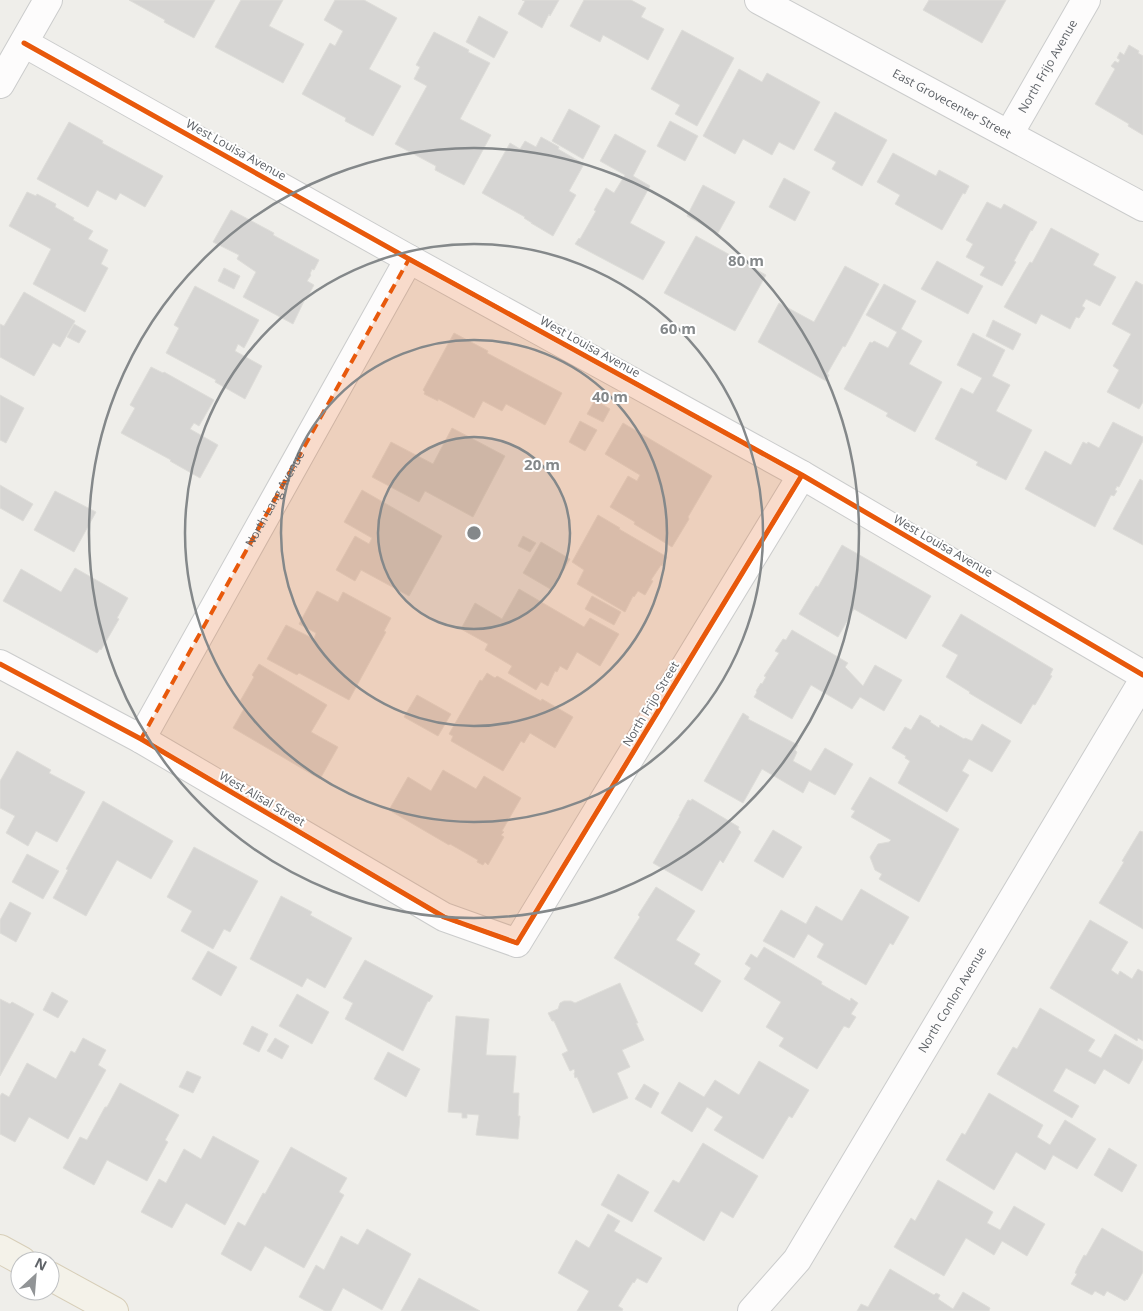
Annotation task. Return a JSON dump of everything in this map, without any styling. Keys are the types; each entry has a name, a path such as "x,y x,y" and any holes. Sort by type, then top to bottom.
{"main road":[{"path":"60,1281 114,1311"}],"street":[{"path":"0,84 48,0"},
{"name":"East Grovecenter Street","path":"759,0 1143,207"},
{"name":"North Frijo Avenue","path":"1009,134 1086,0"},
{"name":"West Louisa Avenue","path":"24,43 409,259 802,475 1143,675"},
{"name":"North Lang Avenue","path":"141,739 409,259"},
{"name":"North Frijo Street","path":"517,943 802,475"},
{"name":"West Alisal Street","path":"0,664 141,739 444,917 517,943"},
{"name":"North Conlon Avenue","path":"752,1311 797,1260 1143,681"}],"highlighted area":[{"path":"409,259 802,475 517,943 444,917 141,739"}],"building":[{"path":"129,0 215,0 194,38"},
{"path":"241,0 283,0 269,26 304,44 283,83 215,47"},
{"path":"335,0 364,0 397,18 369,69 401,86 373,136 345,121 346,118 302,94 330,43 335,46 343,31 324,20"},
{"path":"522,0 559,0 542,28 518,14 525,1"},
{"path":"584,0 631,0 646,8 641,17 664,29 648,60 603,35 600,42 570,26"},
{"path":"929,0 1006,0 982,43 923,10"},
{"path":"479,16 508,32 494,58 466,42"},
{"path":"682,30 734,58 697,126 675,114 680,105 651,89"},
{"path":"434,32 490,63 460,119 491,135 464,185 435,170 436,166 395,144 427,86 414,79 420,67 416,65"},
{"path":"1129,45 1143,56 1143,135 1128,126 1129,124 1095,104 1115,69 1111,66 1115,61 1118,63 1120,60 1117,58 1120,52 1124,55"},
{"path":"739,69 762,82 767,73 820,102 794,150 779,142 772,155 743,139 735,154 703,136"},
{"path":"569,109 600,126 583,159 552,141"},
{"path":"835,112 887,140 862,186 832,169 836,162 814,150"},
{"path":"670,121 698,136 685,161 657,146"},
{"path":"69,122 103,141 102,143 163,176 145,207 120,193 116,200 97,190 88,207 37,179"},
{"path":"615,134 646,151 633,176 650,186 630,223 665,242 643,280 575,244 580,239 596,211 594,210 606,188 614,193 625,175 600,161"},
{"path":"541,137 584,164 569,191 576,195 553,236 531,223 525,217 482,193 510,143 520,149 525,141 536,147"},
{"path":"893,153 936,176 939,170 969,186 942,230 895,204 900,195 877,182"},
{"path":"784,178 810,192 795,221 769,207"},
{"path":"703,185 735,202 718,233 687,216"},
{"path":"27,192 36,196 37,194 56,204 55,207 93,231 88,239 108,250 101,264 108,268 85,312 33,284 51,249 9,226"},
{"path":"987,202 1001,209 1004,204 1037,222 1002,286 980,275 985,267 966,257 973,244 966,240"},
{"path":"231,210 319,260 314,270 312,269 307,281 314,285 293,324 243,297 256,272 237,259 239,255 213,242"},
{"path":"1051,228 1099,254 1093,265 1116,277 1100,306 1086,299 1082,306 1085,308 1079,318 1076,317 1070,329 1041,314 1036,324 1004,307 1030,262 1032,263"},
{"path":"696,236 766,275 735,331 664,293"},
{"path":"937,261 983,286 968,314 921,289"},
{"path":"845,266 879,284 845,347 843,346 827,374 829,375 826,381 758,342 779,303 814,322"},
{"path":"224,268 240,276 234,289 218,281"},
{"path":"1136,281 1143,285 1143,402 1139,409 1107,392 1119,370 1113,366 1131,334 1112,324"},
{"path":"884,284 916,301 901,329 922,341 909,364 942,382 915,432 886,416 888,413 844,389 870,342 874,341 888,348 897,332 866,315"},
{"path":"195,286 259,320 244,348 238,344 235,351 262,366 245,399 215,382 216,380 166,353 179,328 174,325"},
{"path":"24,292 75,321 60,347 53,343 34,376 0,357 0,324 4,326"},
{"path":"993,320 1021,334 1013,350 986,336"},
{"path":"74,324 86,331 79,343 67,337"},
{"path":"454,333 562,393 545,425 506,404 502,411 483,401 474,418 438,399 438,401 424,394 423,390"},
{"path":"973,333 1005,350 992,376 1010,385 996,411 1032,430 1006,480 976,465 978,462 935,439 961,388 973,394 982,378 957,365"},
{"path":"151,367 164,372 214,400 199,426 194,423 190,429 218,445 200,478 121,433 135,408 130,405"},
{"path":"0,395 24,408 6,443 0,440"},
{"path":"595,400 610,409 603,422 587,414"},
{"path":"580,421 597,430 585,451 569,442"},
{"path":"1113,422 1143,437 1143,441 1119,487 1117,486 1115,490 1117,491 1114,496 1111,495 1095,527 1025,489 1045,451 1071,465 1083,442 1087,444 1088,442 1099,448"},
{"path":"623,423 712,476 672,547 610,507 628,476 637,481 640,475 605,454"},
{"path":"452,428 505,456 473,517 425,491 419,502 372,477 391,442 433,464"},
{"path":"1140,479 1143,481 1143,545 1113,529"},
{"path":"0,485 33,504 23,521 0,508"},
{"path":"362,490 442,536 409,596 361,570 355,581 336,570 355,536 369,544 372,538 344,522"},
{"path":"55,491 96,512 74,552 34,530"},
{"path":"598,515 667,557 651,580 653,581 645,595 638,591 633,596 625,612 577,584 584,570 572,562"},
{"path":"523,536 536,543 530,552 518,546"},
{"path":"541,542 570,559 552,590 523,573"},
{"path":"842,545 931,596 906,639 854,609 838,637 799,614 816,586 818,587"},
{"path":"75,568 128,598 117,618 119,619 101,650 97,653 3,601 21,569 61,592"},
{"path":"519,589 584,627 590,618 619,634 600,666 577,652 567,670 560,666 557,672 555,671 548,686 541,682 536,690 508,673 512,666 485,650 488,644 461,629 475,603 502,619"},
{"path":"317,591 338,602 343,592 391,618 384,631 386,632 349,700 299,673 297,675 267,659 286,625 314,639 316,633 299,624"},
{"path":"592,596 621,612 614,625 585,609"},
{"path":"961,614 1053,669 1050,675 1052,676 1021,724 946,677 958,655 942,646"},
{"path":"792,630 848,663 845,667 863,686 875,665 902,680 884,711 860,697 852,709 811,685 792,719 754,697 766,677 764,676 779,653 775,651 783,639 786,640"},
{"path":"259,664 327,705 311,732 338,747 320,779 233,728 245,707 239,703"},
{"path":"487,673 495,678 497,676 541,701 542,699 573,717 555,748 530,733 524,743 521,741 503,771 451,741 453,736 449,734 480,680 482,681"},
{"path":"417,695 451,714 438,736 404,717"},
{"path":"743,713 749,717 748,719 798,745 793,761 811,771 825,748 853,764 835,795 809,781 803,793 762,769 743,803 704,781"},
{"path":"920,715 939,728 940,725 964,739 972,741 982,724 1011,741 992,772 969,759 962,771 969,775 947,812 898,783 910,761 905,758 906,756 892,748 905,727 911,730"},
{"path":"17,751 51,770 49,773 85,792 57,842 36,831 28,846 6,833 15,816 0,808 0,781"},
{"path":"443,770 476,789 484,776 521,798 502,831 504,832 501,835 504,837 488,865 485,862 483,865 477,862 478,860 389,810 408,777 431,791"},
{"path":"870,777 959,829 919,902 879,879 882,874 875,870 870,857 878,844 891,840 851,817 855,811 851,809"},
{"path":"692,799 739,827 738,829 741,832 723,863 720,860 702,891 653,863 688,800 691,801"},
{"path":"103,801 173,841 151,879 117,860 86,916 53,898 68,870 66,869"},
{"path":"773,830 802,847 783,878 754,861"},
{"path":"1140,831 1143,832 1143,929 1099,903"},
{"path":"194,847 258,881 230,932 224,929 213,949 181,931 192,911 167,897"},
{"path":"27,854 59,871 43,899 12,882"},
{"path":"656,887 695,911 676,940 700,954 694,964 721,981 702,1012 614,958 640,917 638,915"},
{"path":"861,889 909,917 893,945 890,943 866,985 817,957 824,944 808,934 794,958 763,941 781,910 806,924 816,906 842,921"},
{"path":"281,896 312,912 310,915 352,938 325,988 307,978 302,987 250,959"},
{"path":"10,902 31,913 16,942 0,933 0,920"},
{"path":"1090,920 1128,942 1111,970 1118,975 1120,971 1132,979 1138,969 1143,972 1143,1041 1138,1038 1137,1041 1050,988"},
{"path":"764,947 822,982 821,984 850,1001 851,998 858,1003 851,1014 856,1017 849,1028 844,1026 817,1069 779,1046 784,1038 766,1027 781,1002 744,979 751,968 745,964 751,954 757,958"},
{"path":"208,951 237,967 221,996 192,979"},
{"path":"365,960 433,996 428,1001 403,1051 345,1019 353,1003 343,998"},
{"path":"620,983 644,1040 622,1050 630,1067 617,1073 628,1098 593,1113 577,1077 575,1078 574,1069 570,1071 562,1054 568,1051 554,1021 552,1021 548,1013 558,1009 560,1003 564,1001 575,1003"},
{"path":"52,992 68,1001 58,1018 43,1010"},
{"path":"297,994 329,1012 312,1044 279,1026"},
{"path":"0,999 10,1004 12,1002 34,1014 0,1076"},
{"path":"1040,1008 1095,1040 1088,1051 1101,1058 1115,1034 1143,1050 1143,1059 1129,1084 1104,1069 1095,1084 1066,1068 1053,1091 1079,1106 1072,1118 997,1074 1013,1047 1017,1049"},
{"path":"456,1016 489,1019 486,1055 516,1056 513,1093 519,1093 518,1139 476,1135 479,1115 467,1114 467,1118 462,1118 462,1113 448,1112"},
{"path":"252,1026 268,1034 259,1052 243,1044"},
{"path":"83,1038 106,1050 98,1065 106,1070 68,1139 29,1117 15,1142 0,1134 0,1096 2,1093 9,1097 27,1063 56,1079 71,1051 75,1053"},
{"path":"275,1038 289,1046 282,1059 267,1051"},
{"path":"388,1052 420,1069 406,1097 374,1079"},
{"path":"759,1061 809,1090 792,1118 789,1116 763,1159 714,1130 723,1117 707,1107 692,1132 661,1113 679,1082 704,1097 715,1080 739,1095"},
{"path":"187,1071 201,1077 193,1093 179,1087"},
{"path":"120,1083 179,1115 165,1140 168,1142 147,1181 107,1160 94,1185 63,1168 80,1137 87,1140"},
{"path":"644,1084 659,1093 651,1108 635,1099"},
{"path":"989,1093 1043,1125 1037,1137 1050,1145 1065,1120 1096,1139 1077,1169 1053,1155 1045,1170 1016,1152 994,1190 946,1160 962,1133 965,1135"},
{"path":"213,1136 259,1161 225,1225 186,1203 172,1228 141,1212 159,1179 166,1183 184,1149 201,1159"},
{"path":"703,1143 758,1176 733,1218 721,1211 704,1241 654,1211 673,1180 679,1183"},
{"path":"291,1147 347,1178 339,1192 344,1195 304,1268 265,1246 251,1271 221,1254 238,1222 245,1226"},
{"path":"1109,1148 1137,1165 1122,1192 1094,1175"},
{"path":"618,1174 649,1192 632,1222 601,1205"},
{"path":"938,1180 993,1212 987,1223 1000,1230 1014,1206 1045,1224 1027,1256 1002,1241 994,1255 966,1238 944,1276 894,1247 911,1218 915,1221"},
{"path":"608,1214 620,1221 614,1231 662,1258 647,1283 637,1278 633,1282 618,1306 623,1309 622,1311 577,1311 589,1291 558,1273 576,1240 589,1248"},
{"path":"1102,1228 1143,1252 1143,1272 1125,1301 1107,1291 1104,1296 1095,1291 1092,1295 1071,1284 1084,1255 1086,1256"},
{"path":"367,1229 411,1254 382,1310 343,1288 331,1311 325,1311 299,1297 316,1265 324,1270 341,1236 358,1245"},
{"path":"890,1269 934,1295 936,1293 940,1295 938,1299 953,1309 963,1292 990,1308 989,1311 857,1311 861,1304 868,1307"},
{"path":"419,1278 480,1311 401,1311"}],"cycle path":[{"path":"24,43 409,259 802,475 1143,675"},
{"path":"0,664 141,739 444,917 517,943 802,475"}]}
